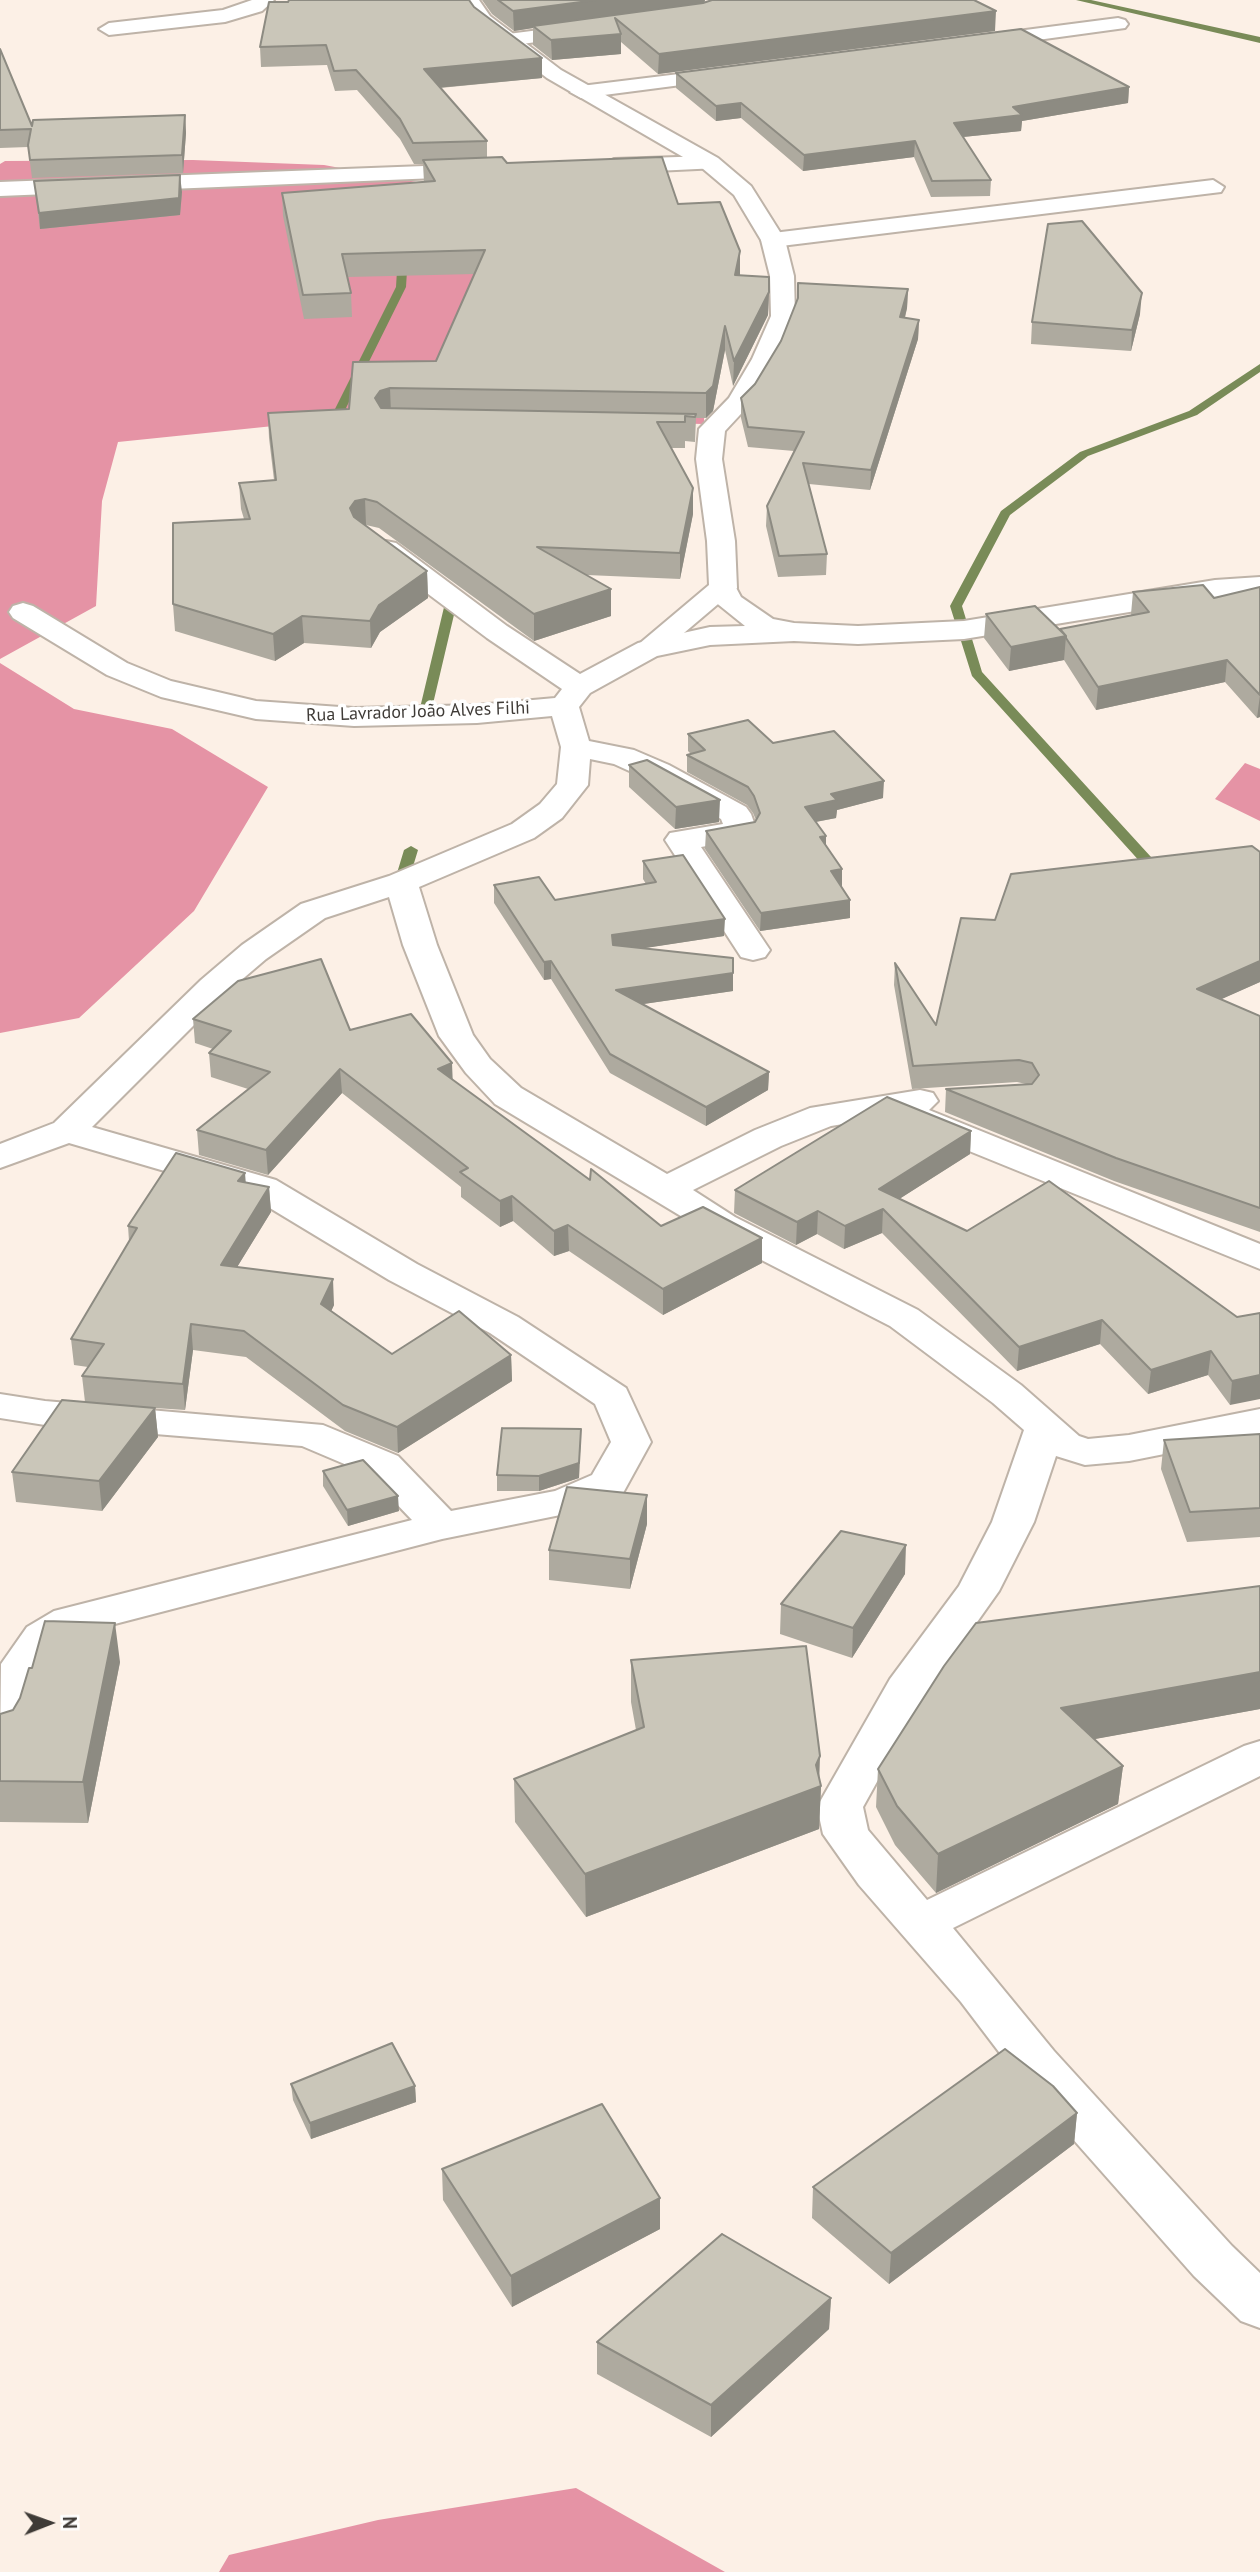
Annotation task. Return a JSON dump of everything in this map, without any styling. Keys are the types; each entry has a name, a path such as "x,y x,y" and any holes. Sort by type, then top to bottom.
{"street":[{"path":"109,29 225,16 255,7 264,0"},
{"path":"469,0 483,20 581,92 710,163 743,191 773,240 782,276 783,316 765,359 739,402 712,429 709,459 721,541 723,588 728,601 763,625 794,632"},
{"path":"953,45 1118,24"},
{"path":"508,40 602,28"},
{"path":"581,92 746,71"},
{"path":"598,167 710,163"},
{"path":"0,189 501,171"},
{"path":"773,240 1213,187"},
{"path":"684,429 712,429"},
{"path":"0,1157 66,1131 213,987 254,953 313,911 401,883 523,831 551,811 572,785 576,747 571,696 498,632 367,536"},
{"path":"648,649 710,636 794,632 858,635 964,631 1215,589 1260,585"},
{"path":"648,649 723,588"},
{"name":"Rua Lavrador João Alves Filhi","path":"23,612 117,669 161,688 256,710 354,717 477,714 571,696 648,649"},
{"path":"576,747 635,762 735,814 741,831 681,841 753,950"},
{"path":"401,883 420,945 456,1036 478,1066 508,1096 722,1225 904,1318 1007,1394 1044,1430 1065,1445 1085,1452 1129,1448 1260,1422"},
{"path":"666,1189 768,1138 823,1116 959,1097"},
{"path":"889,1105 1260,1258"},
{"path":"0,1738 23,1664 42,1637 69,1621 442,1526 565,1502 608,1484 631,1442 612,1397 504,1325 403,1272 263,1188 66,1131"},
{"path":"0,1406 45,1413 309,1434 383,1465 442,1526"},
{"path":"1044,1430 1013,1522 978,1591 906,1690 840,1807 846,1834 1036,2064 1213,2261 1260,2306"},
{"path":"922,1923 1260,1757"}],"shaded area":[{"path":"193,160 324,165 449,188 705,344 704,424 361,417 118,442 102,501 96,606 0,659 0,164 5,161"},
{"path":"0,663 74,709 172,729 268,787 194,911 79,1018 0,1033"},
{"path":"1245,763 1260,769 1260,821 1215,799"},
{"path":"576,2488 725,2572 219,2572 229,2555 378,2520"}],"building":[{"path":"469,0 474,7 542,58 424,69 487,141 413,143 400,119 356,70 334,71 326,45 260,47 269,2"},
{"path":"498,0 596,0 513,11"},
{"path":"712,0 974,0 996,11 659,54 615,18 621,34 551,40 533,26"},
{"path":"1021,29 1129,87 1013,107 1022,115 954,123 991,180 932,181 915,141 804,155 741,103 716,106 676,73"},
{"path":"0,49 32,126 33,120 185,115 182,155 30,160 28,145 31,129 0,130"},
{"path":"502,157 507,163 662,157 678,204 720,202 740,251 735,275 769,277 769,292 734,361 725,326 713,386 706,393 390,388 380,391 375,398 381,408 696,414 695,417 685,416 685,422 657,422 693,488 680,553 537,547 611,589 534,614 377,502 365,499 355,501 350,508 354,517 427,571 379,605 370,621 302,616 273,634 173,604 173,523 250,519 239,483 276,480 268,413 349,409 353,362 436,361 485,250 342,254 351,293 303,295 282,193 435,181 423,160"},
{"path":"180,175 179,198 39,213 34,181"},
{"path":"1082,221 1142,293 1132,330 1032,322 1048,224"},
{"path":"798,283 908,289 900,317 919,320 871,470 803,463 827,554 779,556 767,506 804,432 748,427 741,398 755,384 781,341 798,298"},
{"path":"1203,585 1214,598 1260,587 1260,695 1227,660 1098,687 1060,629 1149,612 1133,592"},
{"path":"1035,606 1066,636 1011,647 986,614"},
{"path":"748,720 773,743 834,731 884,781 831,794 837,800 805,807 826,836 820,837 842,869 831,871 850,900 761,913 706,831 755,822 760,813 748,787 687,755 705,750 688,734"},
{"path":"647,760 720,800 676,807 629,765"},
{"path":"1252,846 1260,852 1260,961 1197,989 1260,1016 1260,1208 1116,1158 946,1089 1032,1084 1039,1075 1032,1063 1019,1060 913,1066 895,963 936,1025 961,918 995,920 1011,874"},
{"path":"683,855 725,919 612,935 613,945 733,958 733,973 616,990 769,1072 706,1107 610,1054 551,961 544,962 494,885 539,877 555,900 656,882 643,861"},
{"path":"321,959 350,1030 411,1014 452,1063 438,1069 590,1180 591,1169 661,1226 703,1207 762,1238 663,1289 568,1225 554,1231 512,1196 500,1201 460,1172 468,1168 340,1069 266,1150 197,1130 270,1072 209,1053 231,1031 193,1019 238,981"},
{"path":"887,1097 971,1131 879,1189 967,1231 1049,1181 1237,1317 1260,1313 1260,1375 1232,1381 1211,1351 1151,1370 1102,1320 1019,1347 883,1209 845,1226 818,1211 797,1222 735,1190"},
{"path":"176,1153 245,1173 238,1181 269,1187 221,1265 333,1279 321,1304 392,1354 459,1311 511,1355 397,1427 343,1405 244,1331 191,1324 183,1384 82,1376 104,1344 71,1339 137,1228 128,1226"},
{"path":"62,1400 155,1408 99,1481 12,1472"},
{"path":"502,1428 581,1429 579,1463 539,1476 497,1475"},
{"path":"1260,1434 1260,1508 1190,1512 1164,1440"},
{"path":"363,1460 398,1496 347,1510 323,1471"},
{"path":"567,1487 647,1495 630,1559 549,1550"},
{"path":"841,1531 906,1545 853,1628 781,1604"},
{"path":"1260,1586 1260,1672 1061,1708 1123,1766 938,1854 897,1806 878,1769 944,1666 976,1623"},
{"path":"45,1621 115,1623 83,1782 0,1781 0,1714 13,1710 20,1698 29,1668 32,1668"},
{"path":"806,1646 820,1756 816,1765 821,1786 585,1874 514,1779 644,1727 631,1660"},
{"path":"392,2043 415,2086 310,2123 291,2084"},
{"path":"1005,2049 1053,2086 1077,2113 891,2253 813,2187"},
{"path":"602,2104 660,2198 511,2276 442,2169"},
{"path":"722,2234 831,2298 711,2405 597,2342"}],"waterway":[{"path":"1080,0 1260,40"},
{"path":"357,423 340,409 401,287 403,254"},
{"path":"1157,872 976,673 956,606 1005,513 1084,454 1193,413 1260,367"},
{"path":"426,708 451,602 441,595"},
{"path":"401,883 411,850"}]}
